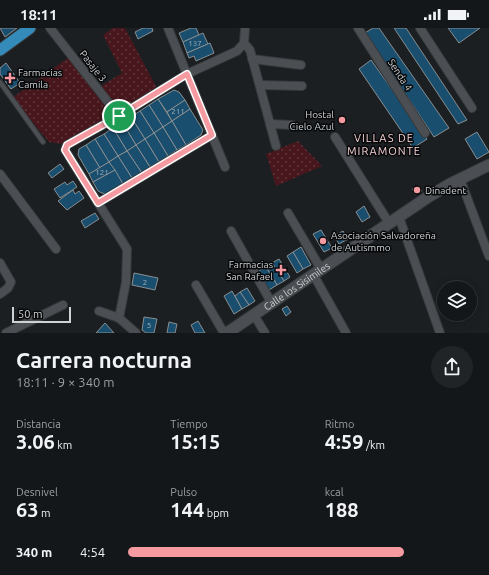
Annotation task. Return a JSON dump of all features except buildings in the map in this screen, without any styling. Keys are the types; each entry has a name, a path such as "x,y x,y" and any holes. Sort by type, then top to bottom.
{"main road":[{"path":"0,50 30,28"},
{"name":"Calle los Sisimiles","path":"226,333 389,223 460,178 489,165"}],"street":[{"name":"Pasaje 3","path":"50,28 119,116"},
{"path":"168,28 225,167"},
{"path":"119,318 126,282 127,249 65,150 67,145 119,116 187,74 237,51 244,43 245,28"},
{"name":"Senda 4","path":"358,28 425,133"},
{"path":"420,28 472,108"},
{"path":"244,43 250,50 276,146"},
{"path":"252,59 300,65"},
{"path":"260,85 302,86"},
{"path":"270,124 292,125"},
{"path":"98,203 212,135"},
{"path":"335,137 389,223"},
{"path":"0,174 56,249"},
{"path":"460,178 489,256"},
{"path":"288,213 346,333"},
{"path":"399,217 440,333"},
{"path":"231,231 271,302"},
{"path":"0,263 11,282 8,288 0,294"},
{"path":"196,284 226,333"},
{"path":"6,333 63,305"},
{"path":"99,311 119,318 136,333"},
{"path":"254,315 265,333"}],"lane":[{"path":"0,82 43,142"}],"shaded area":[{"path":"113,28 125,28 158,90 67,145 49,142 12,98 72,55 98,88 122,73 103,35"},
{"path":"298,141 322,166 276,186 266,154"}],"place":[{"name":"Farmacias Camila","path":"10,78"},
{"name":"Hostal Cielo Azul","path":"342,120"},
{"name":"Dinadent","path":"417,190"},
{"name":"Asociación Salvadoreña de Autismmo","path":"323,241"},
{"name":"Farmacias San Rafael","path":"281,270"}],"district":[{"name":"VILLAS DE MIRAMONTE","path":"384,144"}],"route":[{"path":"187,74 212,135 98,203 65,150 67,145 119,116 187,74"}]}
